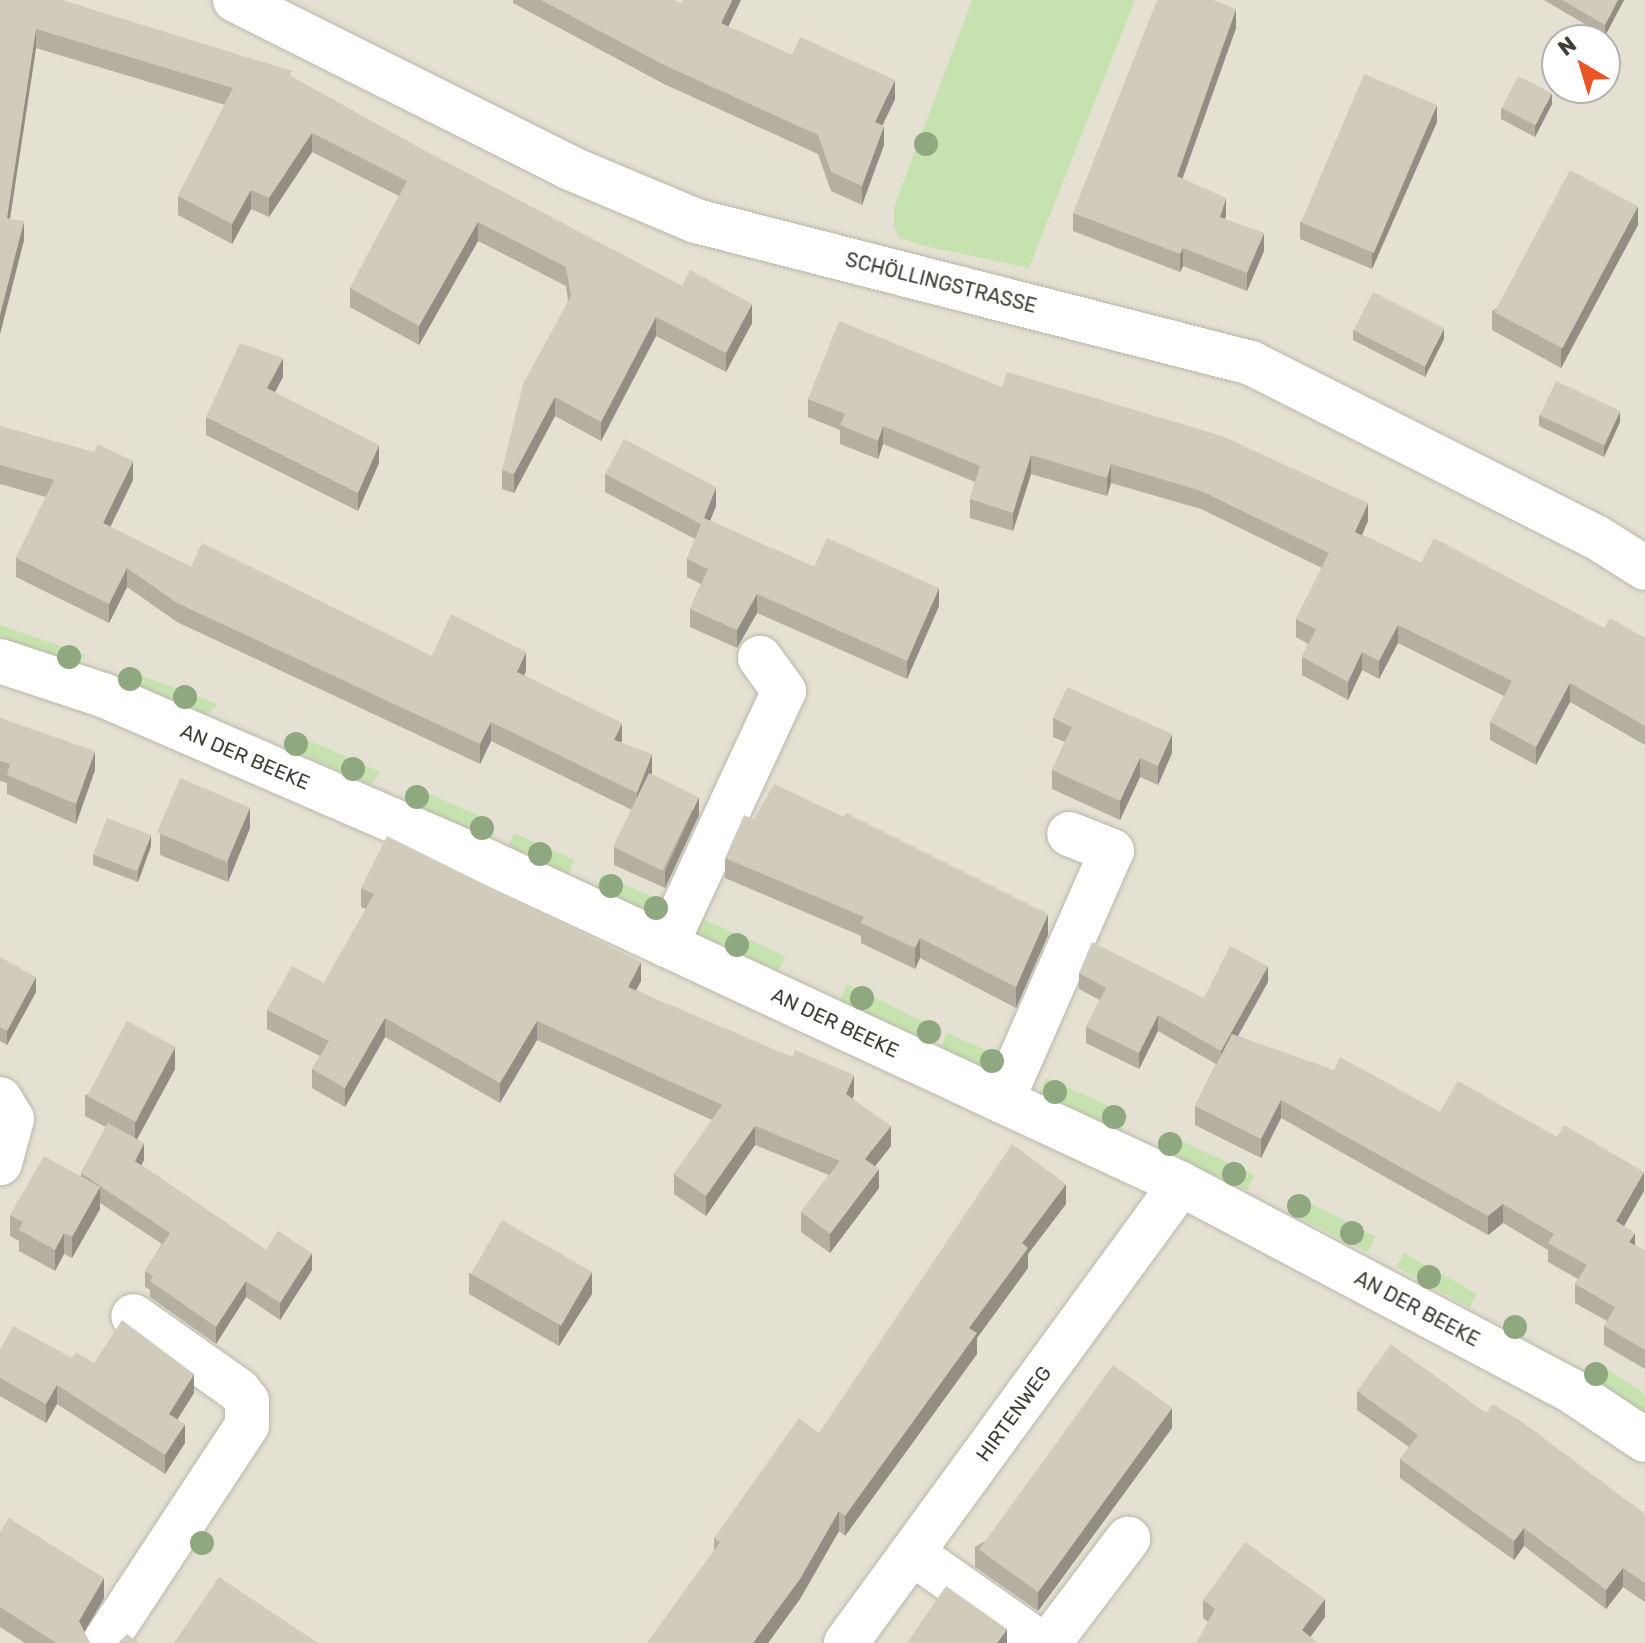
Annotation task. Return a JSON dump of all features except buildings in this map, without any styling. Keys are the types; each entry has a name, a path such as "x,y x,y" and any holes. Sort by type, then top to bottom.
{"street":[{"name":"SCHÖLLINGSTRASSE","path":"235,0 570,168 696,221 1251,363 1596,537 1645,568"},
{"path":"666,945 784,691 760,658"},
{"name":"AN DER BEEKE","path":"0,661 103,695 666,945 1181,1184 1570,1390 1645,1440"},
{"path":"1002,1101 1112,851 1069,834"},
{"path":"0,1099 12,1119 0,1163"},
{"name":"HIRTENWEG","path":"846,1643 1181,1184"},
{"path":"104,1643 247,1425 247,1401 238,1390 133,1316"},
{"path":"1049,1643 1128,1539"},
{"path":"912,1553 1040,1643"}],"shaded area":[{"path":"0,0 1645,0 1645,1643 0,1643"}],"green space":[{"path":"972,0 1135,0 1029,268 925,246 899,238 894,227 894,207"},
{"path":"0,625 86,655 72,668 0,644"},
{"path":"127,670 215,703 216,706 206,715 121,685"},
{"path":"294,734 380,772 371,785 288,748"},
{"path":"414,787 490,821 483,837 407,803"},
{"path":"514,833 574,860 567,876 507,849"},
{"path":"602,874 667,903 660,918 595,890"},
{"path":"694,915 785,956 778,971 687,931"},
{"path":"847,984 939,1030 933,1044 839,1002"},
{"path":"947,1033 1001,1057 994,1072 940,1048"},
{"path":"1046,1078 1128,1115 1121,1130 1039,1094"},
{"path":"1171,1136 1254,1175 1247,1190 1164,1151"},
{"path":"1298,1197 1376,1236 1367,1253 1290,1213"},
{"path":"1404,1253 1477,1294 1470,1308 1396,1267"},
{"path":"1599,1364 1645,1394 1645,1418 1587,1382"}]}
